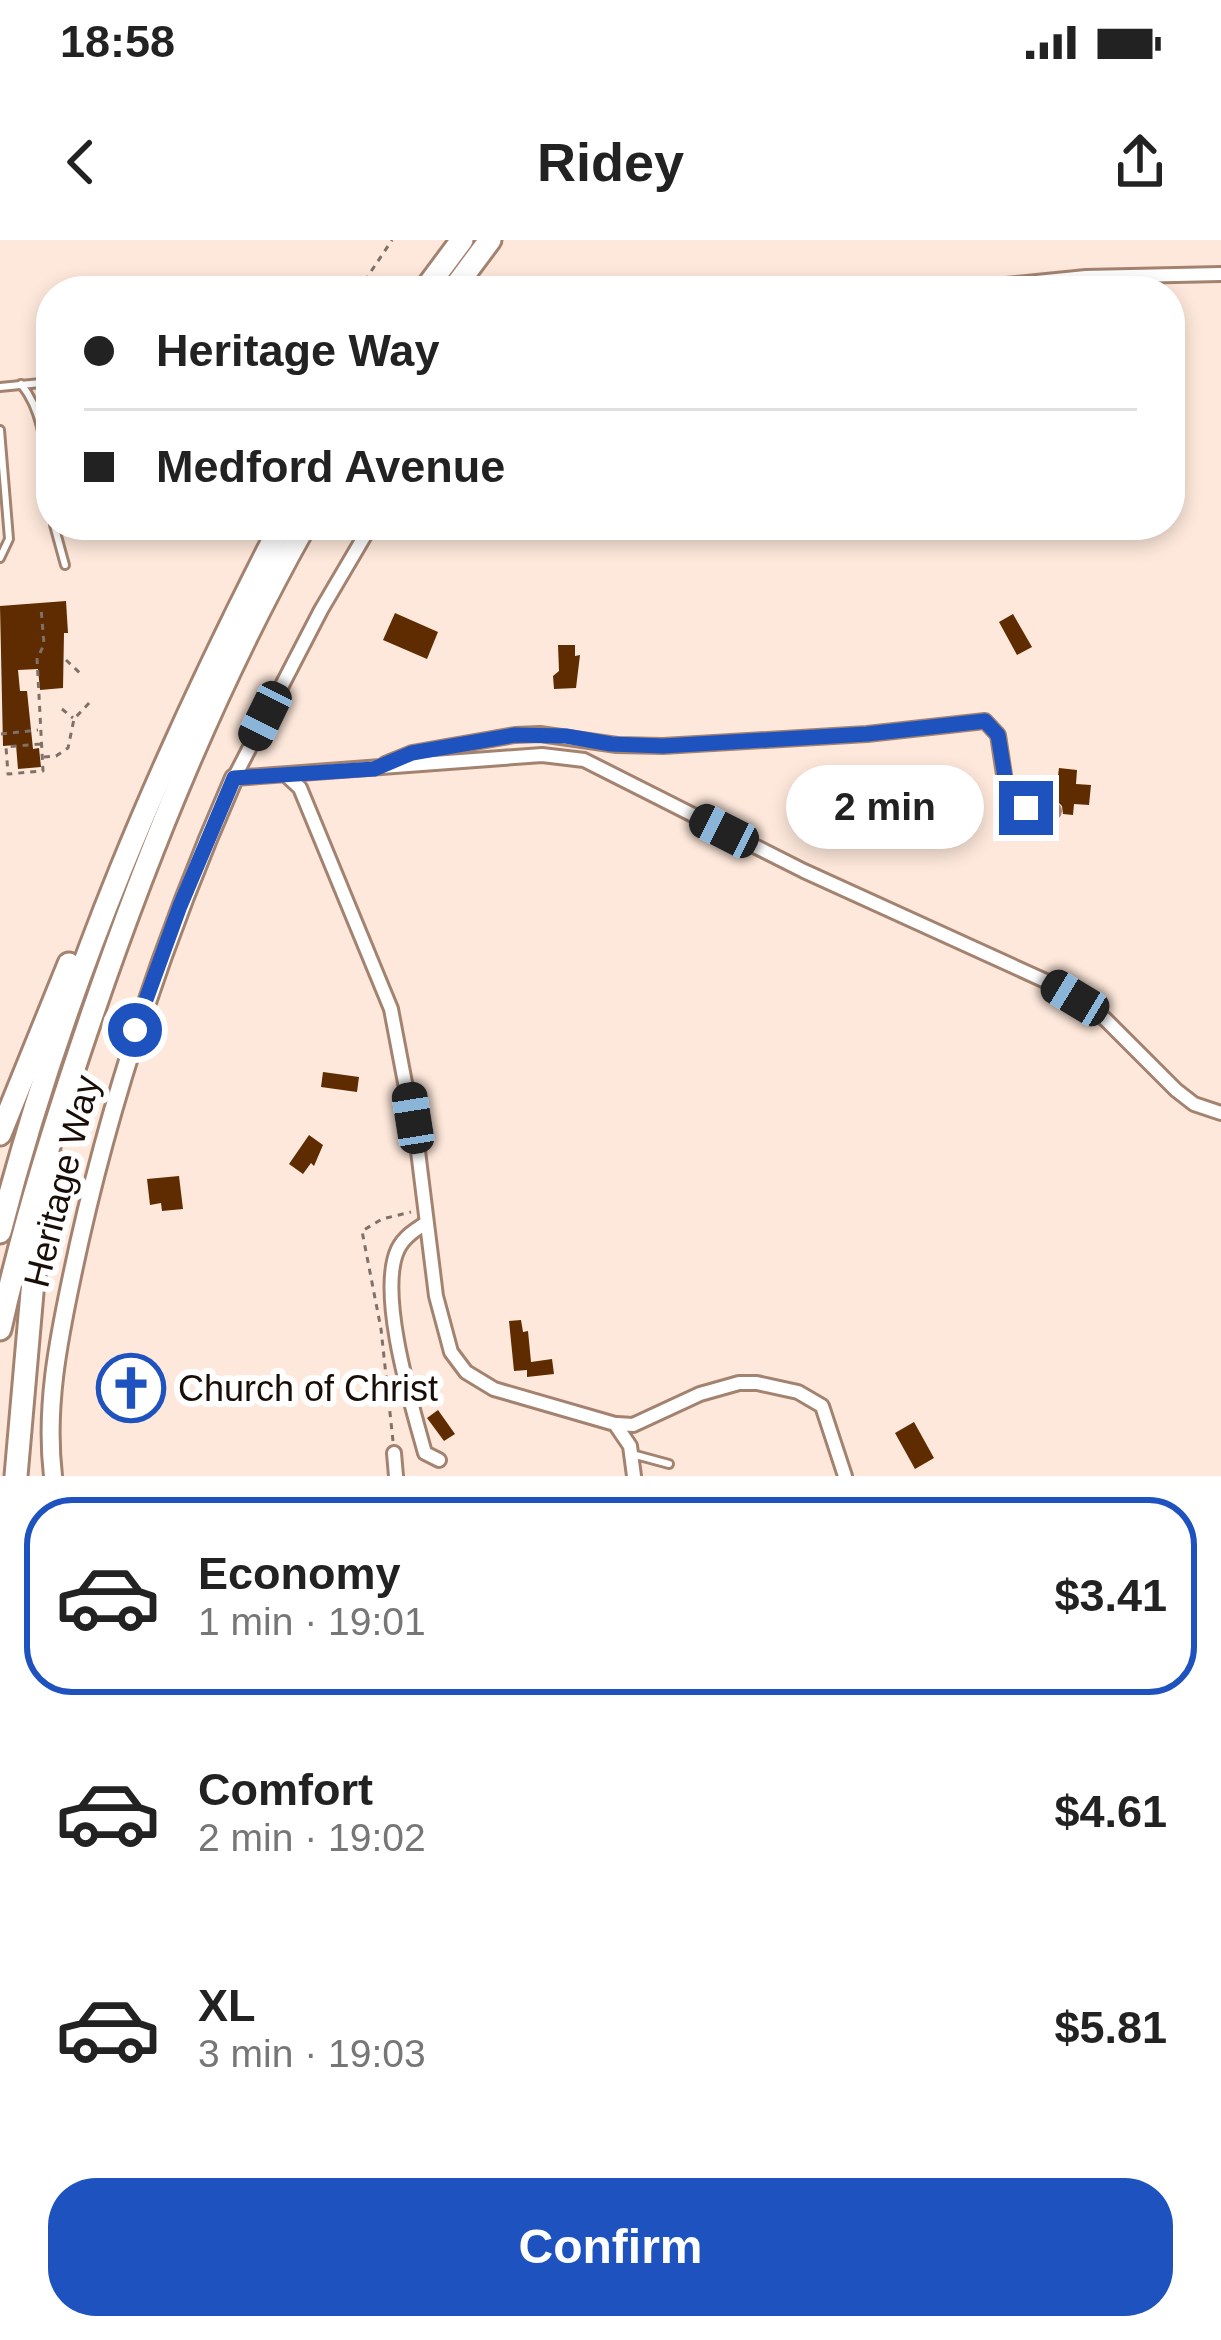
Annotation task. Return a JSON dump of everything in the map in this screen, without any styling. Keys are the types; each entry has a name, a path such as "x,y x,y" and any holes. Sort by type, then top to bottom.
{"highway":[{"path":"435,276 462,240"},
{"path":"463,276 490,240"},
{"path":"0,1134 74,952 273,540"},
{"path":"0,1329 48,1140 138,883 191,755 298,540"},
{"path":"0,1232 51,1055 124,856"},
{"path":"16,1476 32,1281 80,1052"}],"street":[{"path":"1154,276 1221,274"},
{"name":"Heritage Way","path":"53,1476 54,1368 93,1172 156,969 234,778 320,610 362,540"},
{"path":"374,769 412,753 515,735 663,746 867,734 985,721 998,735 1009,801 1053,811"},
{"path":"234,778 542,755 584,760 804,872 1050,983 1105,1019 1194,1104 1221,1113"},
{"path":"286,775 300,788 385,987 407,1084 445,1337 466,1372 525,1401 593,1414 615,1424 624,1433 634,1476"},
{"path":"425,1223 398,1249 395,1311 405,1383 425,1453 439,1460"},
{"path":"615,1424 634,1425 700,1394 758,1383 798,1392 823,1406 845,1476"},
{"path":"394,1453 396,1476"}],"lane":[{"path":"2,390 36,383"},
{"path":"21,384 36,408"},
{"path":"0,431 8,539 0,558"},
{"path":"58,540 64,566"},
{"path":"631,1454 669,1464"}],"path":[{"path":"368,276 392,240"},
{"path":"41,608 44,644 38,656 44,771 8,774 6,747 41,744"},
{"path":"66,660 81,674"},
{"path":"42,758 68,748 74,719 91,701"},
{"path":"62,709 74,719"},
{"path":"1,734 40,730"}],"building":[{"path":"66,601 63,688 40,690 38,669 18,670 20,691 27,691 33,749 39,748 41,767 18,769 16,745 3,746 0,606"},
{"path":"395,613 438,632 427,659 383,640"},
{"path":"1013,614 1032,647 1017,655 999,622"},
{"path":"558,645 575,645 575,656 580,655 576,688 554,689"},
{"path":"1059,768 1077,770 1076,784 1091,785 1089,805 1074,804 1073,815 1063,814 1055,799"},
{"path":"890,807 893,828 866,826 864,811"},
{"path":"323,1072 359,1077 357,1092 321,1087"},
{"path":"309,1135 323,1145 314,1166 311,1163 303,1174 289,1164"},
{"path":"179,1176 183,1209 162,1211 161,1203 150,1205 147,1179"},
{"path":"521,1320 523,1332 528,1331 531,1362 552,1359 554,1374 527,1377 527,1370 514,1371 509,1321"},
{"name":"Church of Christ","path":"112,1359 149,1375 154,1393 141,1420 125,1413 128,1404 101,1383"},
{"path":"438,1410 455,1434 444,1441 427,1418"},
{"path":"914,1422 934,1458 915,1469 895,1433"}],"place":[{"name":"Church of Christ","path":"131,1388"}],"route":[{"path":"135,1030 234,778 374,769 412,753 515,735 663,746 867,734 985,721 998,735 1009,801 1026,808"}]}
